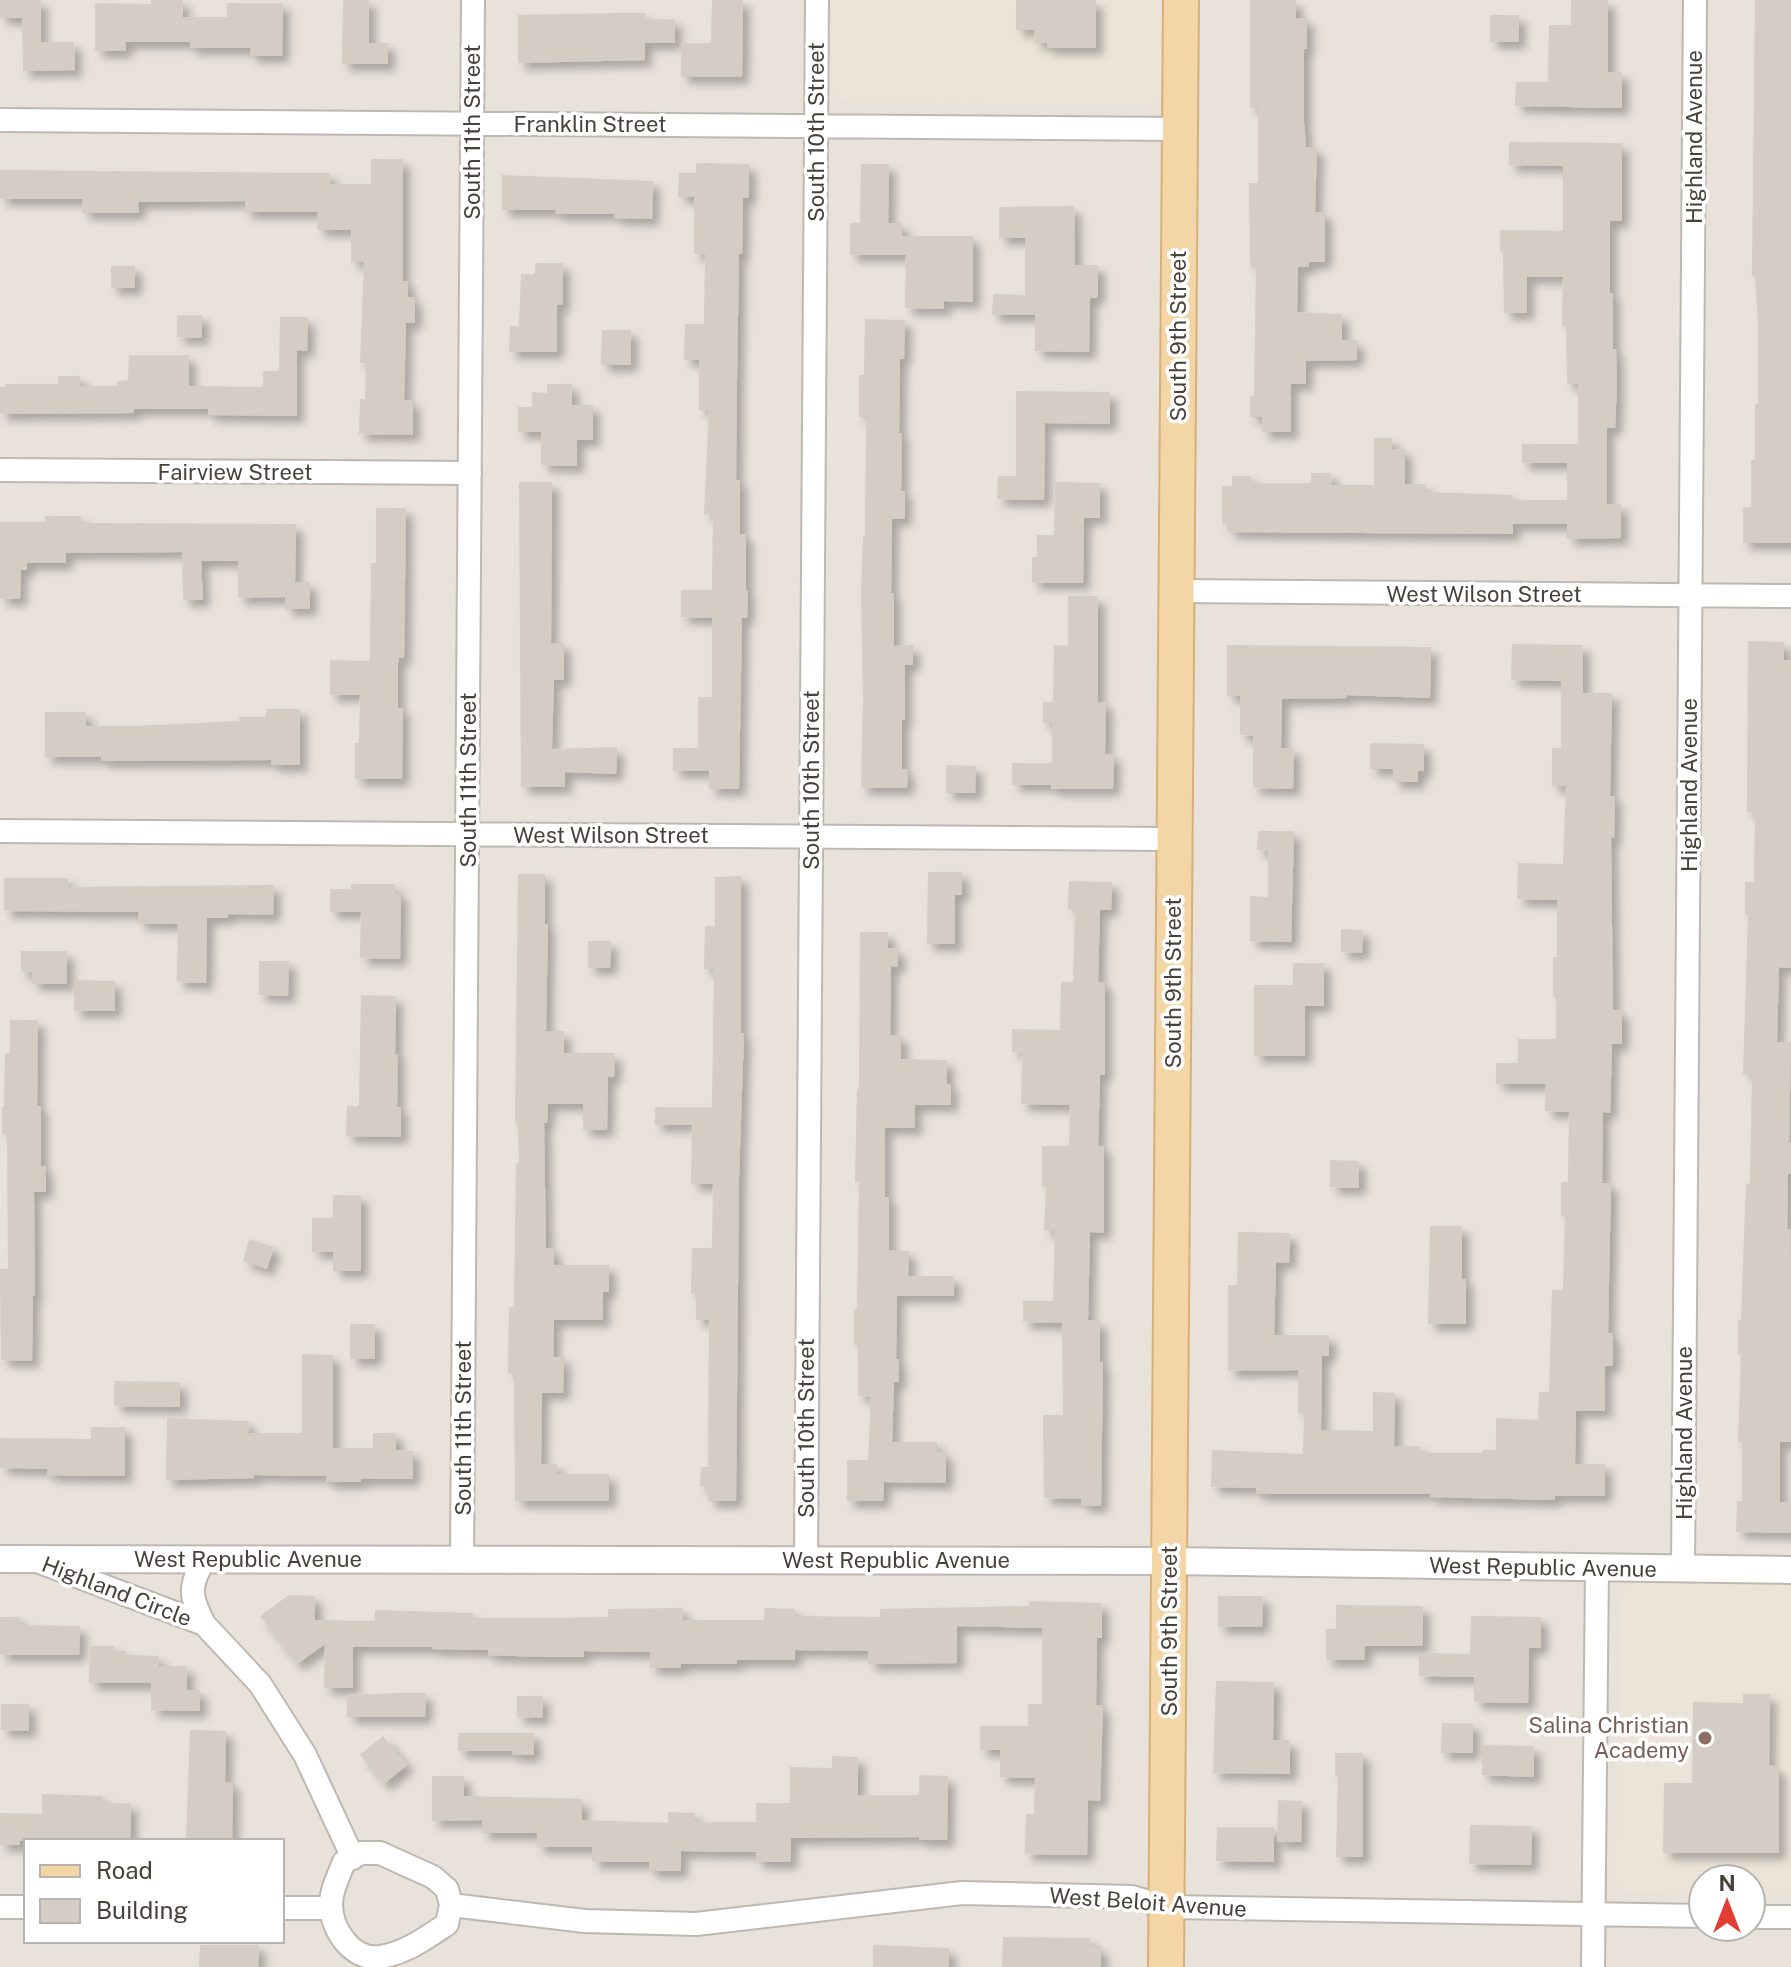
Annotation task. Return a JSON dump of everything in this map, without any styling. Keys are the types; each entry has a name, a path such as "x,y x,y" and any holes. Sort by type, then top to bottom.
{"main road":[{"name":"South 9th Street","path":"1166,1967 1181,0"}],"street":[{"name":"South 11th Street","path":"462,1559 473,0"},
{"name":"South 10th Street","path":"806,1560 817,0"},
{"name":"Highland Avenue","path":"1683,1569 1695,0"},
{"name":"Franklin Street","path":"0,120 1180,129"},
{"name":"Fairview Street","path":"0,470 470,473"},
{"name":"West Wilson Street","path":"1176,591 1791,596"},
{"name":"West Wilson Street","path":"0,831 1174,839"},
{"name":"West Republic Avenue","path":"0,1559 1169,1561 1791,1570"},
{"name":"Highland Circle","path":"30,1559 204,1624"},
{"name":"Highland Circle","path":"205,1559 195,1574 192,1588 194,1604 204,1624 260,1684 305,1755 353,1858"},
{"path":"1593,1967 1597,1567"},
{"path":"361,1853 380,1853 433,1877 447,1889 451,1905 447,1924 413,1947 364,1962 340,1936 332,1919 331,1908 333,1892 344,1862 361,1853"},
{"name":"West Beloit Avenue","path":"451,1905 585,1921 696,1924 962,1893 1132,1897 1167,1907 1687,1916"},
{"path":"0,1907 24,1907"},
{"path":"284,1908 331,1908"},
{"path":"1767,1917 1791,1917"}],"shaded area":[{"path":"0,0 1791,0 1791,1967 0,1967"},
{"path":"832,0 1166,0 1166,85 1162,96 1148,104 849,103 838,98 832,90"},
{"name":"Salina Christian Academy","path":"1637,1583 1791,1585 1791,1895 1767,1894 1767,1863 1687,1863 1687,1894 1630,1893 1619,1888 1616,1877 1621,1599 1626,1587"}],"building":[{"path":"0,0 41,0 41,42 74,42 75,70 23,71 22,18 0,18"},
{"path":"151,0 183,0 183,17 227,17 227,3 283,3 282,56 250,56 250,48 190,48 190,42 126,42 126,51 95,51 95,3 151,4"},
{"path":"343,0 369,0 369,43 388,43 388,64 342,64"},
{"path":"712,0 743,0 742,77 681,77 681,43 711,43"},
{"path":"1016,0 1096,0 1096,48 1047,48 1047,43 1034,43 1034,30 1016,30"},
{"path":"1250,0 1296,0 1296,18 1307,18 1304,122 1306,147 1317,147 1315,212 1325,212 1325,262 1309,262 1309,267 1298,267 1297,312 1342,314 1342,340 1357,340 1357,360 1306,361 1306,384 1291,384 1291,432 1262,432 1262,417 1250,417 1250,396 1254,396 1256,267 1250,267 1249,183 1258,183 1258,108 1250,108"},
{"path":"1571,0 1608,0 1608,72 1622,72 1622,108 1515,106 1516,82 1548,82 1549,25 1571,25"},
{"path":"1755,0 1791,0 1791,543 1743,543 1743,507 1751,507 1751,460 1755,460 1755,404 1758,404 1758,323 1755,276 1752,276"},
{"path":"645,13 645,19 675,19 675,43 645,43 645,60 518,63 518,15"},
{"path":"1490,15 1519,15 1519,42 1490,42"},
{"path":"1509,142 1622,143 1622,221 1610,221 1610,293 1613,293 1613,349 1616,349 1617,384 1615,428 1607,428 1607,504 1621,504 1621,538 1567,539 1567,524 1513,524 1513,534 1229,532 1229,524 1222,524 1222,486 1232,486 1232,476 1251,476 1251,483 1311,483 1311,473 1331,473 1332,485 1374,485 1374,438 1392,438 1392,449 1405,449 1405,484 1426,484 1426,492 1513,495 1513,500 1567,500 1567,463 1522,463 1522,444 1578,444 1578,384 1567,384 1566,326 1562,326 1563,277 1527,277 1527,313 1504,313 1503,251 1500,251 1500,230 1563,231 1563,166 1509,165"},
{"path":"371,159 403,159 403,281 408,281 408,297 415,297 415,323 406,323 404,400 413,400 413,435 359,434 360,399 365,399 366,363 360,363 364,262 351,262 351,230 317,230 318,212 245,212 245,201 138,202 139,213 82,213 83,199 0,199 0,170 330,173 330,184 371,184"},
{"path":"696,163 749,164 749,198 743,198 742,254 739,254 737,379 736,480 740,480 740,534 746,534 748,591 747,618 742,618 739,789 709,789 709,771 673,771 673,748 698,748 698,697 712,697 712,618 681,617 681,590 712,590 713,514 704,514 709,410 699,410 699,360 684,360 685,324 704,324 705,254 694,254 694,197 678,197 679,173 696,173"},
{"path":"861,164 889,164 888,223 902,223 902,236 973,236 973,302 944,301 944,309 905,308 906,255 850,255 850,223 860,223"},
{"path":"502,175 653,181 652,219 614,218 614,214 555,214 556,210 502,210"},
{"path":"1074,206 1075,265 1098,265 1098,298 1090,298 1089,352 1035,351 1035,315 992,315 993,294 1025,295 1025,238 999,238 999,207"},
{"path":"535,263 563,263 563,305 557,305 557,352 509,352 510,326 519,326 521,274 535,274"},
{"path":"111,266 135,266 135,288 111,288"},
{"path":"177,315 202,315 202,338 177,337"},
{"path":"280,317 308,317 307,351 297,350 297,416 208,415 208,409 0,414 0,387 5,387 5,384 58,384 58,376 80,376 80,386 117,386 117,381 128,380 129,355 189,355 189,386 263,387 263,371 279,371"},
{"path":"865,319 905,320 904,359 900,359 899,433 902,433 901,491 905,491 905,519 892,519 891,593 894,593 894,646 913,645 913,665 905,665 905,720 902,720 902,769 908,769 907,788 861,788 861,592 865,537 866,418 859,417 859,375 864,375"},
{"path":"602,330 631,330 631,365 601,365"},
{"path":"547,384 572,384 572,405 593,405 593,440 577,440 577,466 541,465 541,432 518,432 518,407 532,407 532,392 547,393"},
{"path":"1016,391 1110,392 1110,424 1045,423 1044,500 997,499 998,476 1016,476"},
{"path":"519,482 552,482 551,643 564,643 564,680 554,680 552,749 617,747 616,774 565,772 565,787 521,787"},
{"path":"1055,482 1100,483 1100,518 1084,518 1083,583 1032,583 1032,557 1037,557 1037,535 1054,535"},
{"path":"376,508 406,508 404,658 399,658 398,663 398,708 403,708 402,779 355,779 360,695 330,695 330,660 370,661 371,563 376,563"},
{"path":"45,516 81,516 81,523 296,524 295,582 310,582 310,609 285,609 285,597 238,598 238,561 201,561 203,600 183,600 182,552 66,553 66,563 27,563 27,570 21,570 20,599 0,599 0,522 45,522"},
{"path":"1068,596 1098,596 1098,702 1106,702 1105,754 1114,754 1113,789 1051,789 1051,785 1012,785 1012,763 1052,763 1052,723 1043,723 1043,702 1053,702 1054,645 1068,646"},
{"path":"1748,641 1784,642 1784,660 1791,660 1791,968 1779,967 1777,1042 1791,1042 1791,1174 1788,1174 1787,1229 1790,1229 1791,1271 1791,1442 1780,1442 1780,1502 1791,1502 1791,1533 1736,1532 1737,1501 1742,1501 1742,1442 1738,1442 1741,1355 1738,1355 1738,1320 1741,1320 1746,1183 1750,1184 1752,1074 1743,1074 1748,915 1745,915 1745,882 1754,882 1755,812 1747,812"},
{"path":"1512,644 1583,645 1583,693 1612,693 1610,796 1615,796 1614,838 1611,838 1613,1010 1622,1010 1622,1044 1612,1044 1610,1113 1603,1112 1602,1183 1611,1183 1608,1333 1613,1333 1613,1366 1605,1366 1605,1411 1576,1411 1575,1464 1605,1464 1605,1496 1555,1496 1555,1500 1430,1497 1430,1494 1256,1494 1256,1488 1211,1487 1212,1450 1303,1454 1304,1413 1298,1413 1298,1370 1228,1371 1228,1285 1237,1285 1238,1232 1290,1233 1289,1263 1276,1262 1274,1335 1329,1335 1329,1356 1322,1356 1321,1430 1373,1431 1373,1392 1395,1393 1394,1446 1420,1446 1419,1453 1482,1453 1482,1450 1496,1450 1496,1418 1538,1420 1539,1392 1549,1392 1552,1290 1563,1290 1565,1217 1561,1216 1561,1182 1568,1182 1569,1112 1545,1111 1546,1084 1496,1084 1496,1063 1518,1063 1518,1039 1556,1039 1553,957 1557,957 1557,900 1517,899 1518,863 1563,864 1566,786 1552,786 1552,748 1561,748 1561,681 1511,680"},
{"path":"1227,645 1431,647 1430,698 1347,695 1347,698 1282,699 1281,748 1294,748 1293,789 1253,788 1253,736 1240,735 1240,696 1227,696"},
{"path":"266,709 300,709 300,765 271,765 271,760 101,761 101,757 45,757 45,712 86,712 86,726 133,726 240,721 239,717 266,717"},
{"path":"1370,743 1424,744 1424,771 1418,771 1418,782 1393,782 1393,769 1370,769"},
{"path":"946,765 976,766 975,793 946,793"},
{"path":"1258,831 1294,831 1291,942 1250,941 1250,896 1268,897 1268,851 1257,850"},
{"path":"928,872 962,872 962,895 955,895 955,944 927,944"},
{"path":"518,874 545,874 545,924 548,924 546,1031 564,1031 564,1053 615,1053 614,1077 608,1077 607,1130 583,1130 583,1104 548,1104 547,1123 544,1123 546,1248 554,1248 554,1265 609,1265 609,1292 603,1292 603,1320 554,1320 553,1357 564,1357 563,1393 542,1393 541,1464 557,1464 557,1474 609,1474 609,1501 515,1501 514,1373 508,1373 509,1307 514,1307 516,1163 519,1163 518,1123 515,1123"},
{"path":"741,876 741,1033 744,1033 739,1178 736,1501 708,1501 708,1487 700,1487 701,1467 708,1467 709,1320 696,1320 696,1294 691,1294 692,1248 712,1248 713,1184 691,1184 692,1125 655,1125 655,1107 712,1107 714,969 704,969 705,926 715,926 715,877"},
{"path":"4,878 68,878 68,887 274,885 273,915 228,914 228,918 207,918 206,983 177,982 178,924 138,923 138,912 4,911"},
{"path":"1069,881 1112,882 1111,910 1100,910 1098,982 1105,982 1105,1075 1100,1075 1098,1146 1104,1146 1104,1233 1090,1232 1088,1320 1100,1320 1100,1362 1103,1362 1101,1506 1081,1505 1081,1499 1044,1498 1043,1415 1063,1415 1062,1323 1023,1322 1023,1301 1053,1301 1055,1231 1044,1231 1046,1187 1042,1187 1042,1146 1069,1146 1070,1105 1021,1104 1022,1053 1012,1052 1012,1029 1060,1030 1061,982 1073,982 1075,910 1068,909"},
{"path":"351,884 395,884 395,893 401,893 400,959 360,958 361,912 330,912 330,889 351,889"},
{"path":"1341,929 1363,930 1362,953 1341,952"},
{"path":"860,932 888,932 888,948 898,949 898,967 891,966 890,1035 901,1035 901,1059 947,1060 947,1084 951,1084 951,1105 915,1105 915,1128 885,1128 889,1250 909,1251 908,1276 954,1276 954,1296 897,1296 896,1359 899,1359 899,1382 894,1382 892,1442 937,1442 937,1452 946,1452 946,1483 884,1482 883,1501 847,1501 847,1460 868,1460 871,1397 858,1396 858,1345 854,1345 859,1182 855,1182"},
{"path":"588,941 611,941 610,968 588,968"},
{"path":"21,951 67,951 67,984 32,984 32,972 21,972"},
{"path":"259,961 289,961 288,996 259,995"},
{"path":"1293,963 1324,963 1324,1006 1305,1006 1305,1056 1254,1056 1254,985 1293,985"},
{"path":"74,980 115,981 115,1011 74,1011"},
{"path":"361,995 396,996 395,1054 398,1054 397,1107 401,1107 401,1137 346,1136 347,1106 359,1106"},
{"path":"10,1020 38,1020 37,1106 41,1106 41,1166 46,1166 46,1192 34,1192 32,1361 1,1360 0,1269 8,1269 7,1134 2,1134 2,1106 5,1053 10,1053"},
{"path":"1330,1160 1359,1161 1359,1188 1330,1187"},
{"path":"333,1195 361,1195 361,1271 333,1271 333,1252 312,1252 312,1218 333,1218"},
{"path":"1430,1226 1462,1226 1466,1324 1428,1324"},
{"path":"249,1239 274,1247 267,1269 243,1261"},
{"path":"350,1324 375,1324 375,1359 350,1359"},
{"path":"302,1354 333,1355 333,1448 373,1448 373,1433 396,1433 396,1450 413,1451 413,1479 326,1482 326,1476 254,1475 254,1478 166,1480 167,1418 249,1421 248,1433 302,1433"},
{"path":"114,1381 180,1382 180,1407 114,1406"},
{"path":"91,1427 125,1427 125,1476 47,1475 48,1469 0,1468 0,1438 91,1439"},
{"path":"289,1595 315,1596 315,1620 375,1621 375,1610 473,1613 473,1618 543,1618 608,1617 608,1609 683,1608 683,1620 764,1620 765,1608 795,1609 795,1616 880,1617 880,1609 1029,1606 1029,1601 1102,1603 1102,1638 1097,1638 1096,1705 1103,1705 1100,1801 1088,1800 1087,1855 1025,1854 1026,1814 1034,1814 1035,1778 1000,1777 1000,1750 980,1750 980,1726 1028,1726 1028,1704 1042,1704 1042,1628 957,1626 957,1663 868,1664 868,1651 795,1650 795,1660 737,1660 737,1664 681,1664 681,1668 650,1668 650,1652 584,1651 584,1657 543,1657 488,1655 488,1650 432,1647 353,1647 353,1688 324,1688 325,1644 297,1664 260,1616"},
{"path":"1218,1596 1263,1596 1262,1627 1218,1627"},
{"path":"1336,1605 1423,1606 1423,1646 1365,1646 1364,1660 1326,1660 1326,1629 1336,1629"},
{"path":"1471,1616 1541,1617 1541,1648 1529,1648 1528,1703 1474,1702 1474,1677 1419,1676 1419,1653 1470,1654"},
{"path":"0,1617 20,1617 20,1625 80,1626 79,1655 0,1655"},
{"path":"90,1646 114,1646 114,1651 126,1651 126,1655 159,1656 159,1666 187,1666 187,1690 200,1690 200,1711 151,1710 151,1683 89,1683"},
{"path":"1216,1681 1274,1682 1273,1740 1290,1740 1290,1774 1213,1773"},
{"path":"426,1693 425,1717 347,1717 347,1695"},
{"path":"1743,1694 1770,1694 1769,1765 1779,1768 1779,1853 1663,1853 1664,1783 1692,1783 1693,1702 1743,1703"},
{"path":"517,1696 543,1696 542,1718 517,1717"},
{"path":"1,1704 29,1704 29,1731 1,1730"},
{"path":"1442,1723 1473,1723 1473,1753 1441,1753"},
{"path":"190,1730 226,1731 225,1782 233,1782 232,1839 186,1839"},
{"path":"458,1733 534,1733 534,1755 512,1755 512,1751 458,1751"},
{"path":"383,1736 407,1765 384,1784 360,1755"},
{"path":"1482,1745 1534,1746 1534,1777 1482,1775"},
{"path":"1335,1753 1363,1753 1363,1857 1336,1857 1338,1776 1335,1776"},
{"path":"832,1756 858,1757 858,1795 919,1795 919,1775 948,1776 947,1840 919,1840 919,1837 791,1838 791,1862 756,1862 756,1852 681,1851 681,1871 649,1871 649,1862 592,1862 592,1847 537,1847 537,1833 482,1833 482,1820 432,1821 432,1776 464,1776 464,1796 582,1799 582,1820 668,1823 668,1812 695,1813 695,1822 756,1822 756,1803 790,1803 790,1767 832,1768"},
{"path":"42,1794 103,1796 103,1803 131,1803 130,1839 24,1839 20,1845 0,1845 0,1813 42,1814"},
{"path":"1278,1800 1302,1801 1301,1842 1277,1842"},
{"path":"1470,1825 1532,1826 1531,1865 1469,1864"},
{"path":"1217,1827 1274,1827 1274,1862 1216,1861"},
{"path":"1003,1937 1090,1938 1090,1946 1101,1946 1101,1967 1002,1967"},
{"path":"200,1945 259,1945 258,1967 199,1967"},
{"path":"873,1945 949,1948 949,1967 873,1967"}],"place":[{"name":"Salina Christian Academy","path":"1705,1738"}]}
